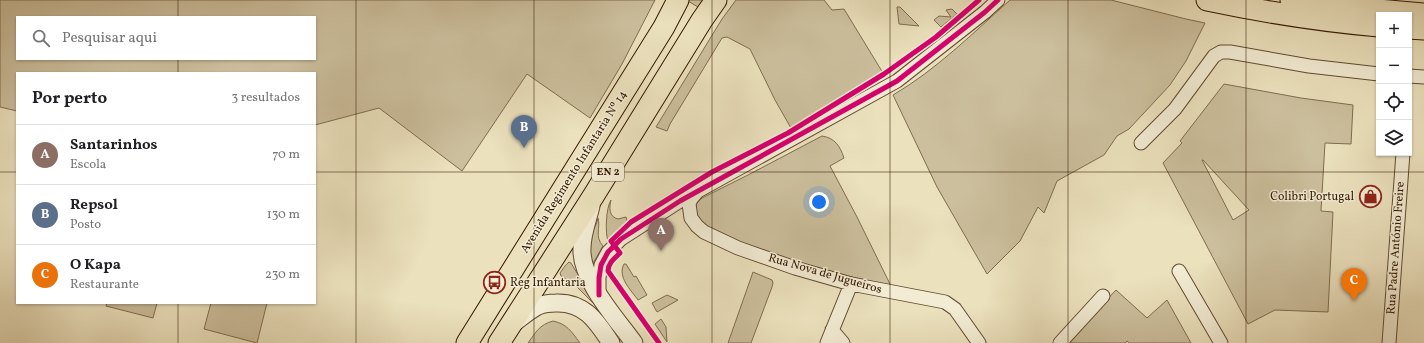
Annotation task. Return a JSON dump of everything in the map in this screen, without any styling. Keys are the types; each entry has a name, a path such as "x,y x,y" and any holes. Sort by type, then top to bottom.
{"main road":[{"name":"Avenida Regimento Infantaria Nº 14","path":"467,343 595,140 664,27 678,0"},
{"name":"EN 2","path":"499,343 594,195 698,26 716,0"},
{"path":"1207,0 1281,14 1344,23 1376,26"},
{"path":"1291,0 1343,8 1424,14"},
{"path":"1412,28 1424,29"}],"street":[{"path":"600,296 599,278 602,265 608,252 621,239 680,201 897,80 994,2"},
{"path":"1141,142 1175,109 1204,68 1214,56 1221,52 1230,52 1309,66 1376,74"},
{"path":"1412,76 1424,77"},
{"name":"Rua Padre António Freire","path":"1389,343 1403,156"},
{"name":"Rua Nova de Jugueiros","path":"697,192 691,198 689,204 691,218 704,232 738,248 795,268 851,284 945,302 955,309 979,343"},
{"path":"594,195 582,239 585,270 600,296 634,343"},
{"path":"1179,271 1220,343"},
{"path":"827,343 851,284"},
{"path":"1060,343 1103,296"},
{"path":"511,325 537,306 548,303 568,303 577,306 596,321 611,343"},
{"path":"832,330 843,343"}],"shaded area":[{"path":"0,0 655,0 622,64 590,118 527,74 462,171 379,108 316,125 316,72 16,72 16,111 0,107"},
{"path":"709,0 703,10 688,1"},
{"path":"736,0 824,0 832,10 844,9 883,73 791,128 775,100 750,49 727,37 722,38 667,131 656,127 722,19"},
{"path":"1010,0 1111,0 1205,23 1186,61 1170,85 1129,129 1117,136 1104,155 1057,181 1044,213 1038,207 1020,241 987,274 937,187 893,95 939,63"},
{"path":"897,7 900,7 919,26 899,24"},
{"path":"952,9 957,14 941,27 934,20 939,16 951,17 946,10"},
{"path":"1224,84 1301,98 1353,105 1351,144 1325,143 1321,211 1333,212 1328,312 1275,310 1248,324 1163,163 1182,143 1180,141","holes":["1203,160 1249,210 1233,220"]},
{"path":"822,136 834,141 841,150 844,158 830,166 891,286 802,265 711,231 697,219 695,207 702,198"},
{"path":"611,200 611,214 618,219 626,217 628,223 616,232 608,241 606,220 609,203"},
{"path":"598,218 598,235 603,246 592,265 589,245"},
{"path":"569,262 598,308 575,285 561,276 560,273"},
{"path":"624,264 626,264 634,277 636,276 647,295 638,300 629,288 622,274"},
{"path":"753,272 772,280 772,287 751,343 728,343"},
{"path":"1116,290 1147,318 1167,300 1191,343 1129,343 1127,341 1125,343 1066,343"},
{"path":"667,295 678,300 657,312 652,303"},
{"path":"107,304 157,304 153,318 106,306"},
{"path":"211,304 267,304 257,343 204,329"},
{"path":"661,319 666,327 667,342 655,324"},
{"path":"553,321 565,326 580,343 528,343 541,327"}],"cycle path":[{"path":"659,343 608,271 610,263 620,253 611,241 631,222 712,172 788,133 884,74 936,37 979,0"},
{"path":"599,295 601,265 608,252 621,239 680,201 897,81 985,12 998,0"}],"place":[{"name":"Repsol","path":"524,148"},
{"name":"Colibri Portugal","path":"1370,197"},
{"name":"Santarinhos","path":"661,251"},
{"name":"Reg Infantaria","path":"495,283"},
{"name":"O Kapa","path":"1354,301"}]}
